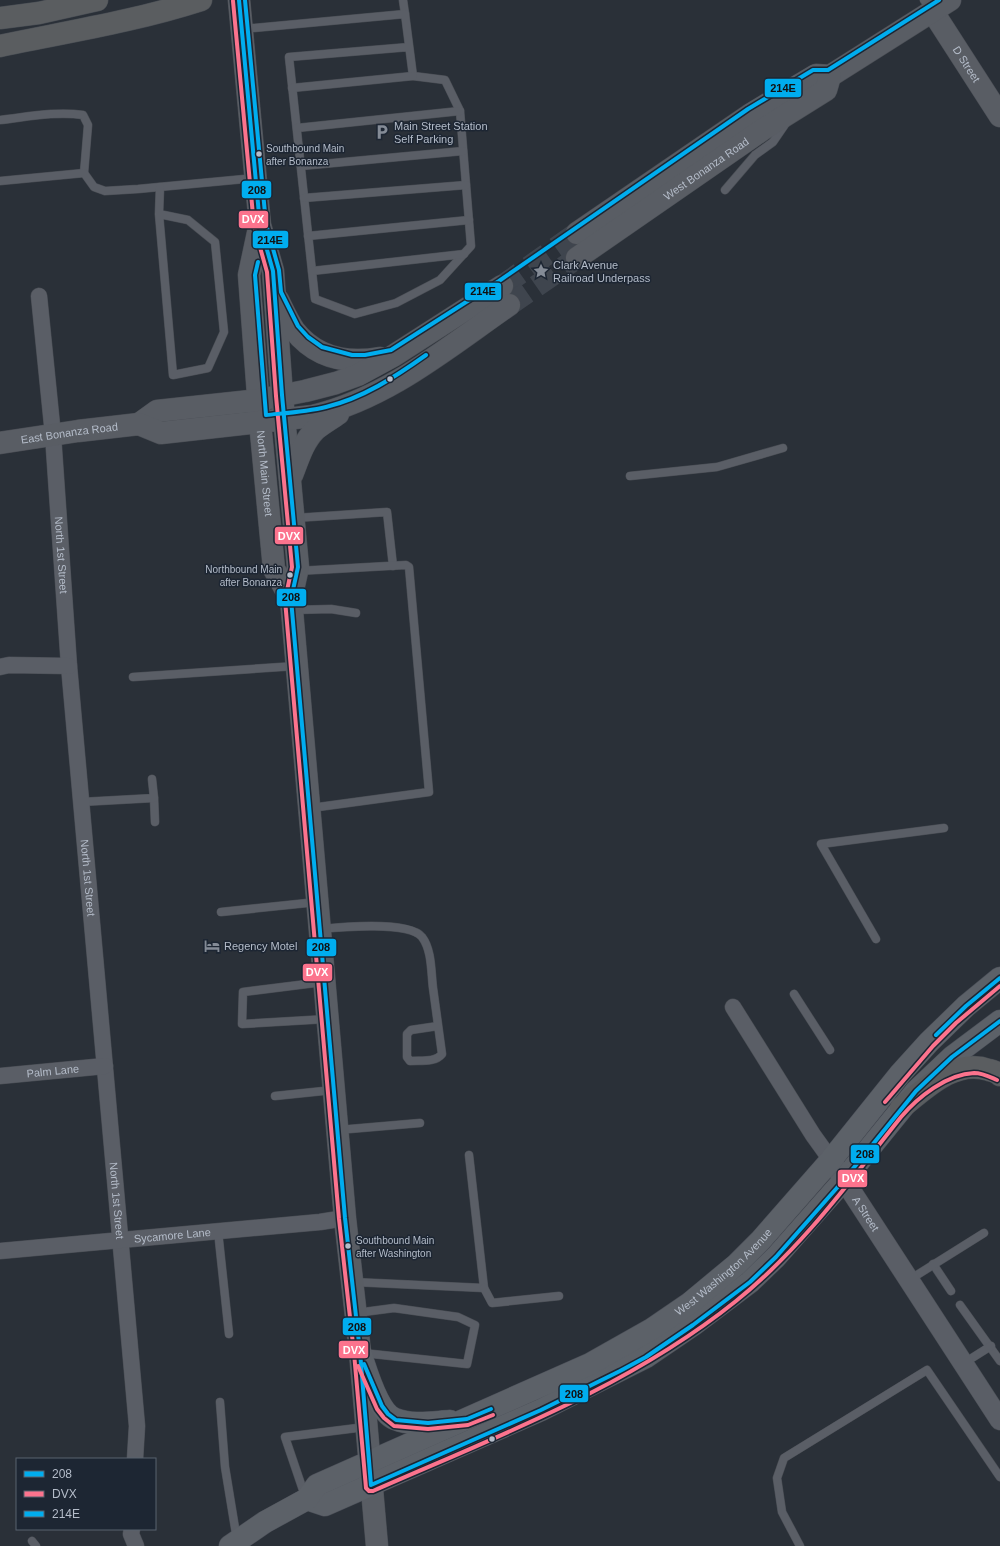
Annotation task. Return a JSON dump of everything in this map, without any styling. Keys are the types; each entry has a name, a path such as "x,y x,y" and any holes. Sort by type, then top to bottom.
{"highway":[{"path":"0,18 39,13 96,0"},
{"path":"0,46 137,17 201,0"},
{"path":"901,1108 928,1086 948,1073 963,1068 980,1066 1000,1075"}],"main road":[{"name":"North Main Street","path":"239,0 260,224 273,272 275,294 270,397"},
{"name":"West Bonanza Road","path":"577,233 751,114 816,76 830,76 936,4"},
{"name":"D Street","path":"936,4 999,111"},
{"name":"West Bonanza Road","path":"577,258 743,143 826,90 830,76"},
{"name":"North Main Street","path":"260,224 249,275 273,421 274,569 291,605"},
{"path":"275,294 293,329 304,341 319,352 351,361 366,361 393,356"},
{"path":"270,397 305,391 336,383 358,374 506,296 408,376 383,390 336,410 313,416 273,421"},
{"name":"East Bonanza Road","path":"139,424 157,411 270,397"},
{"path":"290,479 304,445 315,430 350,405"},
{"name":"North Main Street","path":"273,421 290,479 294,518 298,567 291,605 345,1218 360,1352 377,1546"},
{"name":"East Bonanza Road","path":"0,443 78,431 139,424 161,433 273,421"},
{"name":"West Washington Avenue","path":"1000,978 961,1010 929,1042 900,1074 831,1160 760,1240 737,1264 690,1303 652,1329 597,1361 317,1485 307,1499 325,1505 541,1410 646,1357 694,1325 750,1282 788,1244 843,1181 916,1091 952,1057 1000,1021"},
{"path":"360,1352 376,1395 382,1406 393,1418 408,1422 428,1423 467,1419"},
{"path":"234,1543 265,1522 307,1499"}],"street":[{"name":"North 1st Street","path":"39,296 53,435 69,666 137,1426 135,1458"},
{"path":"0,667 9,665 69,666"},
{"name":"A Street","path":"733,1007 813,1135 831,1160 843,1181 1000,1420"},
{"name":"Palm Lane","path":"0,1076 105,1066"},
{"name":"Sycamore Lane","path":"0,1251 320,1222 345,1218"},
{"path":"132,1530 131,1534 136,1546"}],"lane":[{"path":"403,0 413,76"},
{"path":"242,30 405,14"},
{"path":"292,88 413,76 445,80 460,111 471,246 440,280 396,303 355,314 315,299 297,128 292,88 289,57 409,47"},
{"path":"725,190 755,155 773,142 796,108"},
{"path":"297,128 460,111"},
{"path":"0,120 30,116 83,115 88,125 84,173 94,187 105,191 256,178"},
{"path":"301,166 464,151"},
{"path":"0,181 84,173"},
{"path":"304,198 466,185"},
{"path":"159,214 188,220 215,242 224,332 208,368 173,375 159,214 160,187"},
{"path":"308,236 469,220"},
{"path":"312,271 464,254"},
{"path":"630,476 718,467 783,448"},
{"path":"294,518 387,512 393,566"},
{"path":"297,571 406,565 409,568 429,792 309,808"},
{"path":"291,605 356,612"},
{"path":"133,677 297,666"},
{"path":"152,779 155,822"},
{"path":"81,802 154,798"},
{"path":"876,939 821,844 944,828"},
{"path":"221,912 317,901"},
{"path":"320,929 354,926 406,929 421,936 428,951 442,1054 439,1058 433,1060 410,1061 407,1057 407,1034 411,1030 438,1026"},
{"path":"324,982 243,992 242,1024 328,1019"},
{"path":"794,994 830,1050"},
{"path":"275,1096 334,1090"},
{"path":"337,1130 420,1123"},
{"path":"469,1155 484,1288 492,1303 559,1296"},
{"path":"218,1231 229,1334"},
{"path":"908,1280 984,1233"},
{"path":"933,1264 951,1291"},
{"path":"352,1282 484,1288"},
{"path":"960,1305 1000,1360"},
{"path":"356,1314 394,1308 458,1317 475,1325 468,1364 360,1352"},
{"path":"963,1364 990,1346"},
{"path":"800,1546 782,1512 777,1478 784,1458 927,1370 1000,1477"},
{"path":"220,1402 225,1467 234,1543"},
{"path":"307,1499 285,1437 366,1427"}],"tunnel":[{"path":"502,286 577,233"},
{"path":"509,305 577,258"}],"transit line":[{"name":"208","path":"239,0 260,225 273,271 282,395 298,567 291,599 345,1218 360,1352 371,1485 541,1410 620,1371 646,1357 693,1325 750,1282 776,1257 843,1181 916,1091 952,1057 1000,1021"},
{"name":"214E","path":"245,0 266,224 279,270 281,292 298,326 308,337 322,347 352,355 365,355 391,350 499,281 748,109 813,70 828,70 939,0"},
{"name":"DVX","path":"233,1 254,226 267,272 276,396 292,567 285,600 339,1219 354,1353 366,1488 369,1491 373,1491 561,1408 652,1359 695,1332 760,1281 782,1259 824,1214 901,1117 924,1095 944,1082 964,1074 974,1073 986,1075 997,1080"},
{"name":"214E","path":"258,262 255,275 266,415 318,409 340,403 378,386 426,355"},
{"name":"208","path":"936,1035 966,1006 1000,978"},
{"name":"DVX","path":"885,1102 933,1046 956,1023 1000,986"},
{"name":"208","path":"364,1364 382,1406 388,1414 396,1420 428,1423 467,1419 491,1409"},
{"name":"DVX","path":"358,1366 377,1409 384,1418 394,1426 428,1429 468,1425 493,1415"}],"place":[{"name":"Main Street Station Self Parking","path":"382,132"},
{"name":"Southbound Main after Bonanza","path":"259,154"},
{"name":"Clark Avenue Railroad Underpass","path":"541,271"},
{"name":"Northbound Main after Bonanza","path":"290,575"},
{"name":"Regency Motel","path":"212,946"},
{"name":"Southbound Main after Washington","path":"348,1246"}]}
